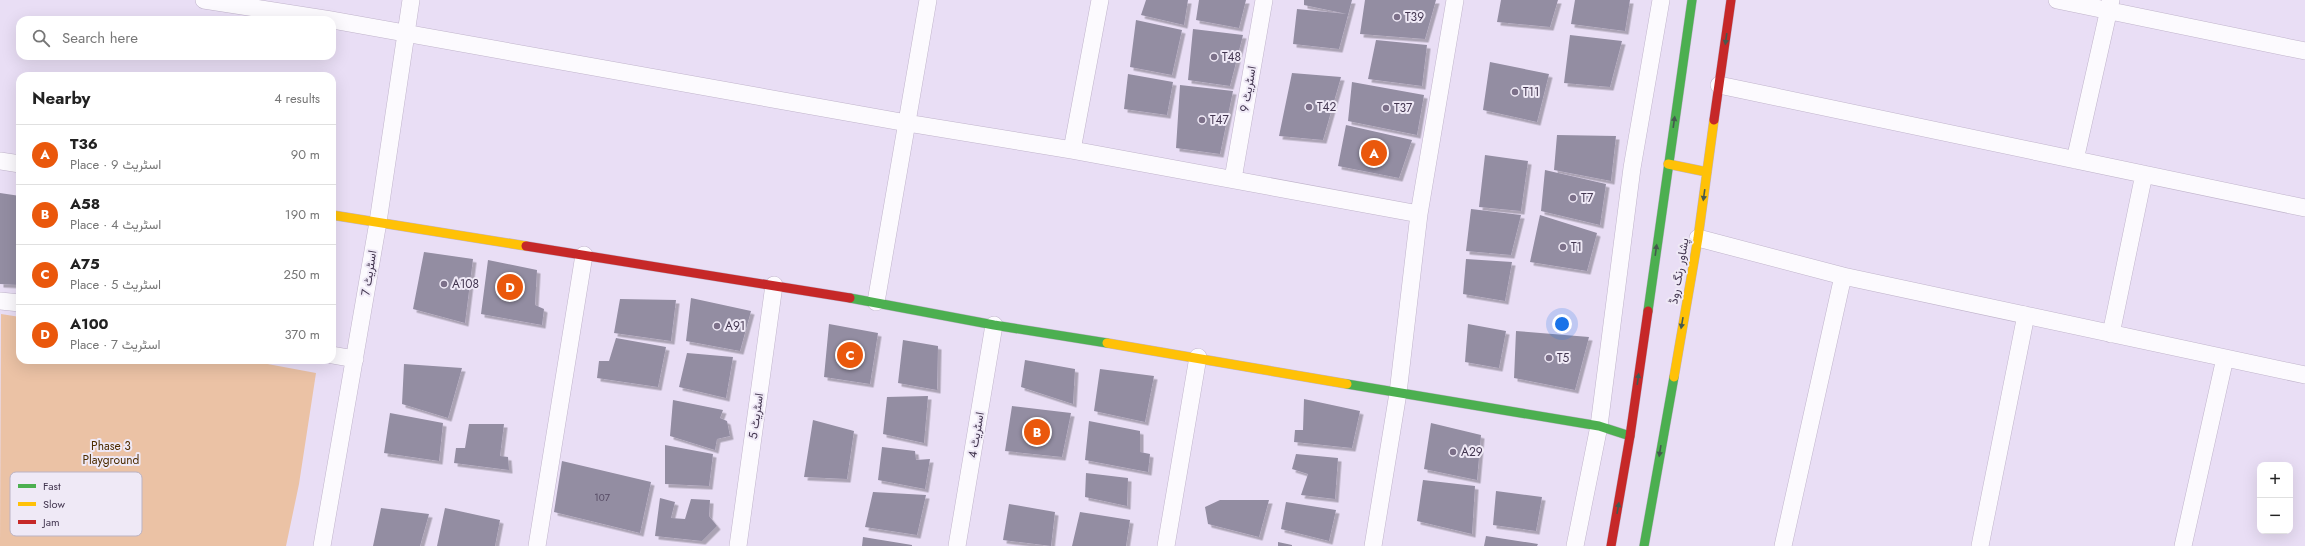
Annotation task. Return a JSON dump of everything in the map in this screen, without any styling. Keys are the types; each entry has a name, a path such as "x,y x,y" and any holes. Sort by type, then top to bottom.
{"main road":[{"name":"پشاور رنگ روڈ","path":"1611,546 1630,436 1692,0"},
{"name":"پشاور رنگ روڈ","path":"1644,546 1698,238 1731,0"},
{"path":"1668,164 1707,172"},
{"path":"336,216 876,302 994,324 1198,357 1398,393 1599,426 1630,436"}],"street":[{"path":"204,0 306,16"},
{"name":"اسٹریٹ 7","path":"322,546 378,222 411,0"},
{"path":"876,302 928,0"},
{"path":"1072,150 1100,0"},
{"name":"اسٹریٹ 9","path":"1233,179 1264,0"},
{"path":"1374,546 1398,393 1419,214 1455,0"},
{"path":"1575,546 1599,426 1632,168 1661,0"},
{"path":"2057,0 2110,5 2305,51"},
{"path":"2075,160 2110,5"},
{"path":"336,21 907,123 1072,150 1419,214"},
{"path":"1719,85 2305,208"},
{"path":"0,161 16,163"},
{"path":"2111,334 2144,174"},
{"path":"1698,238 1843,276 2305,375"},
{"path":"537,546 584,255"},
{"path":"1783,546 1843,276"},
{"name":"اسٹریٹ 5","path":"738,546 774,285"},
{"path":"0,301 16,303"},
{"path":"1980,546 2026,315"},
{"name":"اسٹریٹ 4","path":"957,546 994,324"},
{"path":"336,356 355,359"},
{"path":"1166,546 1198,357"},
{"path":"2183,546 2225,358"}],"green space":[{"name":"Phase 3 Playground","path":"1,314 16,316 16,364 268,364 316,373 299,484 286,546 0,546"}],"building":[{"path":"1146,0 1188,0 1184,25 1141,15"},
{"path":"1199,0 1246,0 1239,28 1196,20"},
{"path":"1304,0 1352,0 1339,49 1293,44 1297,9 1347,14 1304,5"},
{"name":"T39","path":"1365,0 1436,0 1425,39 1360,34"},
{"path":"1501,0 1558,0 1550,27 1497,22"},
{"path":"1575,0 1630,0 1625,31 1571,24"},
{"path":"1136,20 1182,30 1172,75 1130,67"},
{"name":"T48","path":"1193,29 1243,35 1230,86 1188,80"},
{"path":"1570,35 1622,41 1610,87 1564,83"},
{"path":"1376,40 1427,45 1422,86 1368,79"},
{"name":"T11","path":"1490,62 1549,74 1537,122 1483,110"},
{"name":"T42","path":"1292,73 1341,77 1323,140 1279,136"},
{"path":"1128,74 1173,82 1167,115 1124,109"},
{"name":"T37","path":"1352,82 1424,95 1417,135 1348,121"},
{"name":"T47","path":"1180,85 1233,91 1220,154 1176,148"},
{"path":"1346,125 1412,140 1399,178 1338,166"},
{"path":"1557,135 1616,136 1611,181 1554,170"},
{"path":"1485,155 1528,161 1521,211 1479,207"},
{"name":"T7","path":"1545,170 1606,184 1600,225 1541,211"},
{"path":"0,193 16,195 16,285 0,284"},
{"path":"1471,209 1521,215 1511,255 1466,251"},
{"name":"T1","path":"1540,215 1597,233 1587,271 1530,262"},
{"name":"A108","path":"424,252 473,259 465,323 413,309"},
{"path":"1466,259 1512,262 1505,301 1463,294"},
{"path":"488,260 537,270 535,305 544,309 542,325 481,314"},
{"name":"A91","path":"691,298 751,311 740,351 686,341"},
{"path":"620,299 676,300 671,341 614,333"},
{"path":"829,324 878,333 870,384 824,377"},
{"path":"1468,324 1506,331 1499,368 1465,362"},
{"name":"T5","path":"1516,331 1589,337 1575,390 1514,378"},
{"path":"616,338 666,347 658,387 597,378 599,361 609,361"},
{"path":"903,340 938,346 937,390 898,383"},
{"path":"687,353 733,357 726,398 679,387"},
{"path":"1025,360 1075,369 1073,404 1021,387"},
{"path":"404,364 462,368 448,418 402,404"},
{"path":"1100,369 1154,376 1145,422 1094,411"},
{"path":"928,396 924,443 883,434 887,397"},
{"path":"1304,399 1360,411 1352,448 1294,442 1295,430 1303,430"},
{"path":"673,400 723,410 720,418 727,421 730,436 717,439 715,450 670,436"},
{"path":"1012,406 1071,413 1062,457 1005,451"},
{"path":"390,413 443,423 439,461 384,453"},
{"path":"813,420 854,431 847,479 804,477"},
{"path":"1089,421 1140,431 1140,452 1150,454 1148,472 1085,460"},
{"name":"A29","path":"1431,423 1481,435 1477,480 1424,469"},
{"path":"469,424 504,424 500,456 508,457 509,470 454,463 456,448 465,448"},
{"path":"665,445 713,454 709,486 665,484"},
{"path":"882,447 915,451 916,460 930,459 925,489 878,480"},
{"path":"1296,454 1338,458 1335,499 1301,495 1308,474 1292,469"},
{"path":"562,461 651,482 640,533 554,512"},
{"path":"1086,473 1128,478 1127,506 1085,497"},
{"path":"1423,480 1475,486 1472,534 1417,521"},
{"path":"1496,491 1542,497 1536,531 1493,525"},
{"path":"873,492 926,495 917,535 865,527"},
{"path":"660,498 675,502 671,518 685,519 691,499 710,500 709,516 717,526 702,541 655,536"},
{"path":"1220,500 1269,500 1259,537 1208,524 1205,507"},
{"path":"1286,502 1336,510 1329,541 1281,529"},
{"path":"1009,504 1055,512 1051,546 1003,540"},
{"path":"381,508 429,514 420,546 373,546"},
{"path":"445,508 500,520 495,546 437,546"},
{"path":"1080,512 1130,520 1126,546 1072,546"},
{"path":"1486,536 1538,544 1537,546 1484,546"},
{"path":"863,537 912,545 912,546 862,546"},
{"path":"1278,542 1292,545 1292,546 1278,546"}],"traffic: fast":[{"path":"1648,311 1692,0"},
{"path":"850,298 994,325 1107,343"},
{"path":"1644,546 1674,377"},
{"path":"1347,384 1599,426 1630,436"}],"traffic: slow":[{"path":"1674,377 1698,238 1714,120"},
{"path":"1668,164 1707,172"},
{"path":"336,216 526,246"},
{"path":"1107,343 1347,384"}],"traffic: jam":[{"path":"1714,120 1731,0"},
{"path":"526,246 850,298"},
{"path":"1611,546 1630,436 1648,311"}],"place":[{"name":"T39","path":"1397,17"},
{"name":"T48","path":"1214,57"},
{"name":"T11","path":"1515,92"},
{"name":"T42","path":"1309,107"},
{"name":"T37","path":"1386,108"},
{"name":"T47","path":"1202,120"},
{"name":"T36","path":"1374,153"},
{"name":"T7","path":"1573,198"},
{"name":"T1","path":"1563,247"},
{"name":"A108","path":"444,284"},
{"name":"A100","path":"510,287"},
{"name":"A91","path":"717,326"},
{"name":"A75","path":"850,355"},
{"name":"T5","path":"1549,358"},
{"name":"A58","path":"1037,432"},
{"name":"A29","path":"1453,452"}]}
